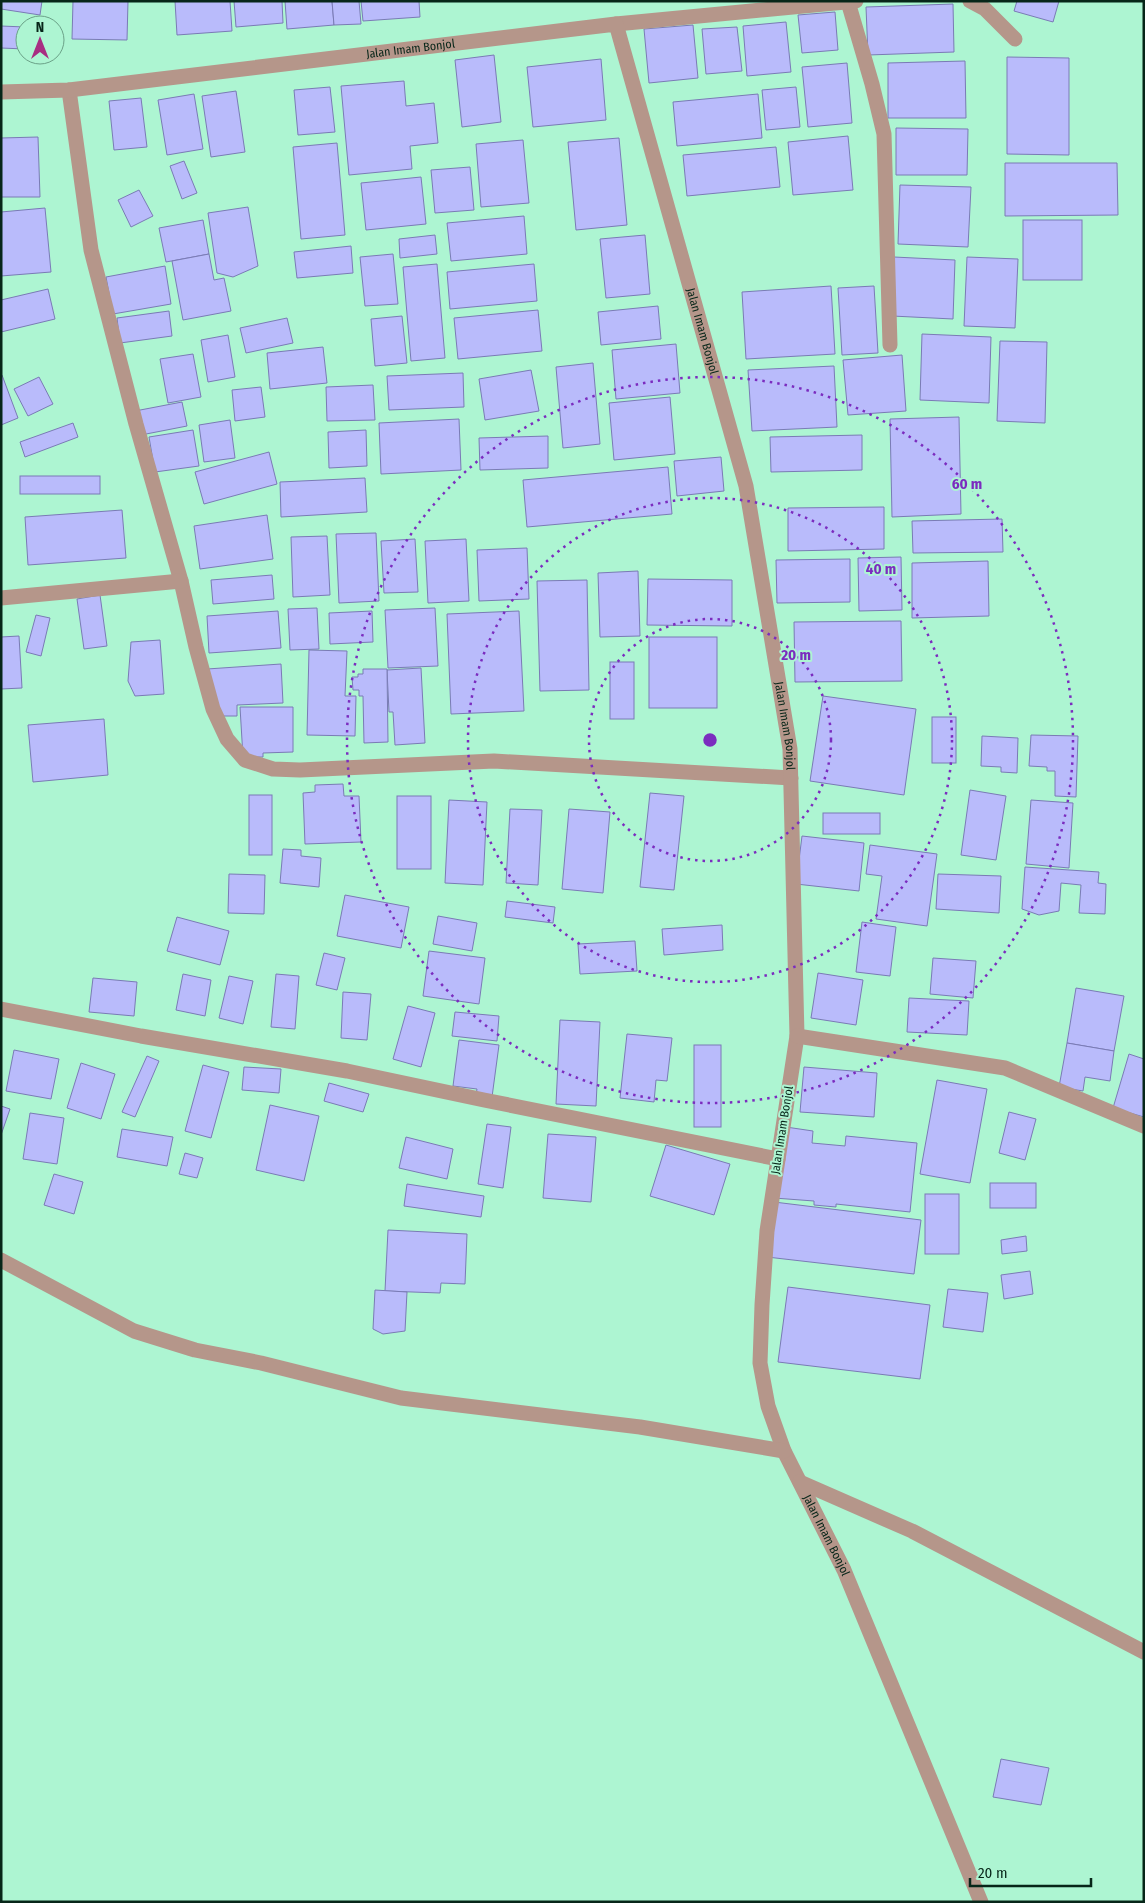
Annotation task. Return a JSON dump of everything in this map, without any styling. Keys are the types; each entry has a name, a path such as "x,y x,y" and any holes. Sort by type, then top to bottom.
{"street":[{"path":"970,1 985,9 1015,39"},
{"path":"616,24 852,2 884,134 890,345"},
{"name":"Jalan Imam Bonjol","path":"1,92 69,90 616,24 746,486 790,749 797,1036 767,1231 760,1363 768,1406 784,1451 844,1570 981,1902"},
{"path":"69,90 91,250 136,424 181,581 212,708 227,739 245,760 273,769 300,770 494,761 791,778"},
{"path":"1,598 181,581"},
{"path":"1,1009 141,1036 347,1070 484,1100 778,1159"},
{"path":"797,1036 1004,1068 1144,1126"},
{"path":"1,1260 134,1332 195,1350 261,1363 401,1398 640,1427 784,1451"},
{"path":"800,1482 912,1531 1144,1652"}],"building":[{"path":"1,1 42,1 40,15 1,9"},
{"path":"73,1 128,1 127,40 72,39"},
{"path":"175,1 230,1 232,31 177,35"},
{"path":"234,1 282,1 283,23 236,27"},
{"path":"285,1 332,1 334,25 287,29"},
{"path":"332,1 359,1 361,24 334,25"},
{"path":"361,1 419,1 420,17 363,21"},
{"path":"1017,1 1059,1 1053,22 1014,11"},
{"path":"953,4 954,52 868,55 866,7"},
{"path":"835,12 838,50 802,53 798,15"},
{"path":"786,22 791,72 747,76 743,26"},
{"path":"693,25 698,78 649,83 644,29"},
{"path":"1,26 15,27 15,49 1,48"},
{"path":"737,27 742,71 706,74 702,29"},
{"path":"494,55 501,122 462,127 455,60"},
{"path":"1007,57 1069,58 1069,155 1007,154"},
{"path":"601,59 606,120 533,127 527,67"},
{"path":"965,61 966,118 888,118 888,63"},
{"path":"847,63 852,123 808,127 802,67"},
{"path":"404,81 406,106 434,103 438,143 410,146 412,169 349,175 341,86"},
{"path":"330,87 335,132 298,135 294,90"},
{"path":"796,87 800,127 766,130 762,90"},
{"path":"236,91 245,152 211,157 202,96"},
{"path":"194,94 203,149 167,155 158,100"},
{"path":"758,94 762,138 677,146 673,102"},
{"path":"141,98 147,147 114,150 109,101"},
{"path":"896,128 968,129 967,175 896,175"},
{"path":"848,136 853,190 793,195 788,142"},
{"path":"38,137 40,197 1,197 1,138"},
{"path":"619,138 627,225 576,230 568,142"},
{"path":"523,140 529,203 481,207 476,144"},
{"path":"337,143 345,235 301,239 293,147"},
{"path":"776,147 780,187 687,196 683,155"},
{"path":"184,161 197,193 182,199 170,166"},
{"path":"1005,163 1117,163 1118,215 1005,216"},
{"path":"470,167 474,210 435,213 431,170"},
{"path":"421,177 426,224 366,230 361,183"},
{"path":"900,185 971,187 968,247 898,244"},
{"path":"139,190 153,216 131,227 118,200"},
{"path":"248,207 258,266 233,277 217,273 208,213"},
{"path":"45,208 51,272 1,276 1,212"},
{"path":"524,216 527,254 451,261 447,223"},
{"path":"203,220 209,254 166,262 159,228"},
{"path":"1023,220 1082,220 1082,280 1023,280"},
{"path":"435,235 437,254 400,258 399,239"},
{"path":"645,235 650,294 606,298 600,239"},
{"path":"351,246 353,273 297,278 294,252"},
{"path":"209,254 214,280 224,278 231,311 183,320 172,261"},
{"path":"393,254 398,304 365,306 360,257"},
{"path":"894,257 955,260 953,319 892,316"},
{"path":"967,257 1018,259 1015,328 964,326"},
{"path":"437,264 445,358 411,361 403,267"},
{"path":"534,264 537,301 450,309 447,272"},
{"path":"165,266 171,304 113,314 106,277"},
{"path":"831,286 835,354 746,359 742,292"},
{"path":"874,286 878,353 842,355 838,288"},
{"path":"48,289 55,319 1,332 1,300"},
{"path":"658,306 661,339 601,345 598,312"},
{"path":"538,310 542,351 458,359 454,318"},
{"path":"169,311 172,336 120,343 117,318"},
{"path":"402,316 407,363 375,366 371,319"},
{"path":"287,318 293,343 246,353 240,328"},
{"path":"922,334 991,337 989,403 920,400"},
{"path":"228,335 235,377 208,382 201,340"},
{"path":"1000,341 1047,342 1045,423 997,421"},
{"path":"676,344 680,393 616,399 612,350"},
{"path":"323,347 327,383 270,389 267,353"},
{"path":"193,354 201,397 168,403 160,359"},
{"path":"902,355 906,411 848,415 843,360"},
{"path":"593,363 600,444 563,448 556,367"},
{"path":"834,366 837,427 752,431 748,370"},
{"path":"531,370 539,411 485,420 479,379"},
{"path":"463,373 464,407 389,410 387,376"},
{"path":"1,375 18,418 1,425"},
{"path":"39,377 53,404 28,416 14,389"},
{"path":"373,385 375,420 327,421 326,387"},
{"path":"261,387 265,417 235,421 232,390"},
{"path":"670,397 675,454 614,460 609,403"},
{"path":"182,402 187,426 141,435 135,411"},
{"path":"959,417 961,514 892,517 890,419"},
{"path":"459,419 461,470 381,474 379,423"},
{"path":"230,420 235,458 204,462 199,425"},
{"path":"73,423 78,437 25,457 20,442"},
{"path":"193,430 199,466 155,472 149,437"},
{"path":"366,430 367,466 329,468 328,432"},
{"path":"862,435 862,470 771,472 770,437"},
{"path":"548,436 548,468 480,470 479,438"},
{"path":"269,452 277,484 204,504 195,472"},
{"path":"721,457 724,491 677,496 674,461"},
{"path":"668,467 672,514 527,527 523,480"},
{"path":"20,476 100,476 100,494 20,494"},
{"path":"365,478 367,512 281,517 280,482"},
{"path":"884,507 884,549 788,551 788,508"},
{"path":"122,510 126,558 28,565 25,517"},
{"path":"267,515 273,559 200,569 194,526"},
{"path":"1002,519 1003,552 913,553 912,521"},
{"path":"376,533 379,601 339,603 336,534"},
{"path":"327,536 330,595 293,597 291,537"},
{"path":"415,539 418,592 384,593 381,541"},
{"path":"466,539 469,601 428,603 425,541"},
{"path":"527,548 529,599 479,601 477,550"},
{"path":"901,557 902,610 859,611 858,558"},
{"path":"850,559 850,602 777,603 776,560"},
{"path":"988,561 989,616 912,618 912,563"},
{"path":"638,571 640,636 600,637 598,573"},
{"path":"272,575 274,599 213,604 211,580"},
{"path":"648,579 732,580 732,626 647,625"},
{"path":"587,580 589,690 540,691 537,581"},
{"path":"100,595 107,646 84,649 77,599"},
{"path":"317,608 319,649 290,650 288,609"},
{"path":"435,608 438,666 388,668 385,610"},
{"path":"278,611 281,648 209,653 207,616"},
{"path":"372,611 373,642 330,644 329,613"},
{"path":"519,611 524,711 451,714 447,614"},
{"path":"36,615 50,618 41,656 26,652"},
{"path":"901,621 902,681 795,682 794,622"},
{"path":"19,636 22,688 1,689 1,637"},
{"path":"649,637 717,637 717,708 649,708"},
{"path":"160,640 164,694 135,696 128,681 131,642"},
{"path":"309,650 347,651 345,696 356,696 355,736 307,735"},
{"path":"610,662 634,662 634,719 610,719"},
{"path":"281,664 283,703 237,705 237,716 217,716 207,669"},
{"path":"421,668 425,743 395,745 393,712 389,712 387,670"},
{"path":"363,669 387,669 388,742 364,743 363,696 359,696 359,690 353,690 352,677 358,677 358,674 363,674"},
{"path":"823,696 916,709 904,795 810,781"},
{"path":"240,707 293,707 293,752 263,753 263,757 243,757"},
{"path":"932,717 956,717 956,763 932,763"},
{"path":"104,719 108,775 33,782 28,725"},
{"path":"1031,735 1078,736 1076,797 1055,796 1055,771 1047,771 1047,767 1029,766"},
{"path":"982,736 1018,738 1017,773 1001,772 1001,767 981,766"},
{"path":"343,784 344,796 359,796 361,842 305,844 303,793 315,792 315,785"},
{"path":"970,790 1006,796 996,860 961,855"},
{"path":"650,793 684,796 674,890 640,887"},
{"path":"249,795 272,795 272,855 249,855"},
{"path":"397,796 431,796 431,869 397,869"},
{"path":"449,800 487,802 483,885 445,883"},
{"path":"1031,800 1073,803 1069,868 1026,864"},
{"path":"510,809 542,810 538,885 506,883"},
{"path":"569,809 610,812 603,893 562,889"},
{"path":"823,813 880,813 880,834 823,834"},
{"path":"802,836 864,843 859,891 796,884"},
{"path":"870,845 937,854 927,926 876,919 882,876 866,874"},
{"path":"283,849 301,850 301,856 321,858 319,887 280,883"},
{"path":"1025,867 1099,872 1098,883 1106,884 1105,914 1079,913 1081,885 1061,883 1059,911 1039,915 1022,909"},
{"path":"229,874 265,875 264,914 228,913"},
{"path":"938,874 1001,876 999,913 936,909"},
{"path":"345,895 409,907 401,948 337,936"},
{"path":"507,901 555,907 553,923 505,917"},
{"path":"438,916 477,923 472,951 433,944"},
{"path":"177,917 229,931 220,965 167,951"},
{"path":"862,922 896,927 890,976 856,972"},
{"path":"722,925 723,950 664,955 662,929"},
{"path":"635,941 637,971 580,974 578,944"},
{"path":"429,951 485,958 479,1004 423,996"},
{"path":"324,953 345,958 337,990 316,985"},
{"path":"933,958 976,961 973,998 930,994"},
{"path":"818,973 863,980 856,1025 811,1018"},
{"path":"183,974 211,980 205,1016 176,1010"},
{"path":"276,974 299,976 295,1029 271,1027"},
{"path":"229,976 253,981 243,1024 219,1018"},
{"path":"93,978 137,982 134,1016 89,1012"},
{"path":"1076,988 1124,996 1114,1051 1067,1043"},
{"path":"343,992 371,994 367,1040 341,1038"},
{"path":"909,998 969,1001 967,1035 907,1032"},
{"path":"408,1006 435,1013 421,1067 393,1059"},
{"path":"455,1012 499,1016 497,1041 452,1036"},
{"path":"560,1020 600,1022 596,1106 556,1104"},
{"path":"627,1034 672,1038 667,1081 656,1080 654,1102 620,1098"},
{"path":"459,1040 499,1045 492,1097 476,1095 477,1089 453,1086"},
{"path":"1067,1043 1114,1051 1110,1081 1085,1077 1083,1091 1059,1087"},
{"path":"694,1045 721,1045 721,1127 694,1127"},
{"path":"14,1050 59,1059 51,1099 6,1091"},
{"path":"1129,1054 1144,1059 1144,1117 1113,1108"},
{"path":"147,1056 159,1061 135,1117 122,1112"},
{"path":"81,1063 115,1074 101,1119 67,1108"},
{"path":"203,1065 229,1072 211,1138 185,1131"},
{"path":"244,1067 281,1069 279,1093 242,1090"},
{"path":"804,1067 877,1073 874,1117 800,1112"},
{"path":"937,1080 987,1089 970,1183 920,1174"},
{"path":"329,1083 369,1094 363,1112 324,1101"},
{"path":"270,1105 319,1116 304,1181 256,1170"},
{"path":"1,1106 10,1109 1,1135"},
{"path":"1009,1112 1036,1119 1025,1160 999,1153"},
{"path":"30,1113 64,1118 57,1164 23,1159"},
{"path":"487,1124 511,1127 503,1188 478,1184"},
{"path":"786,1127 813,1131 812,1143 845,1146 846,1136 917,1143 910,1212 836,1204 836,1207 814,1205 814,1201 774,1198"},
{"path":"122,1129 173,1137 167,1166 117,1157"},
{"path":"548,1134 596,1137 591,1202 543,1198"},
{"path":"406,1137 453,1149 447,1179 399,1168"},
{"path":"666,1145 730,1164 714,1215 650,1196"},
{"path":"185,1153 203,1158 197,1178 179,1174"},
{"path":"54,1174 83,1182 74,1214 44,1205"},
{"path":"990,1183 1036,1183 1036,1208 990,1208"},
{"path":"407,1184 484,1196 481,1217 404,1206"},
{"path":"925,1194 959,1194 959,1254 925,1254"},
{"path":"774,1202 921,1220 914,1274 767,1257"},
{"path":"388,1230 467,1234 465,1284 441,1283 440,1293 385,1291"},
{"path":"1026,1236 1027,1251 1002,1254 1001,1240"},
{"path":"1030,1271 1033,1294 1004,1299 1001,1275"},
{"path":"788,1287 930,1305 920,1379 778,1362"},
{"path":"948,1289 988,1293 983,1332 943,1327"},
{"path":"375,1290 407,1292 405,1331 383,1334 373,1329"},
{"path":"1001,1759 1049,1768 1041,1805 993,1797"}]}
